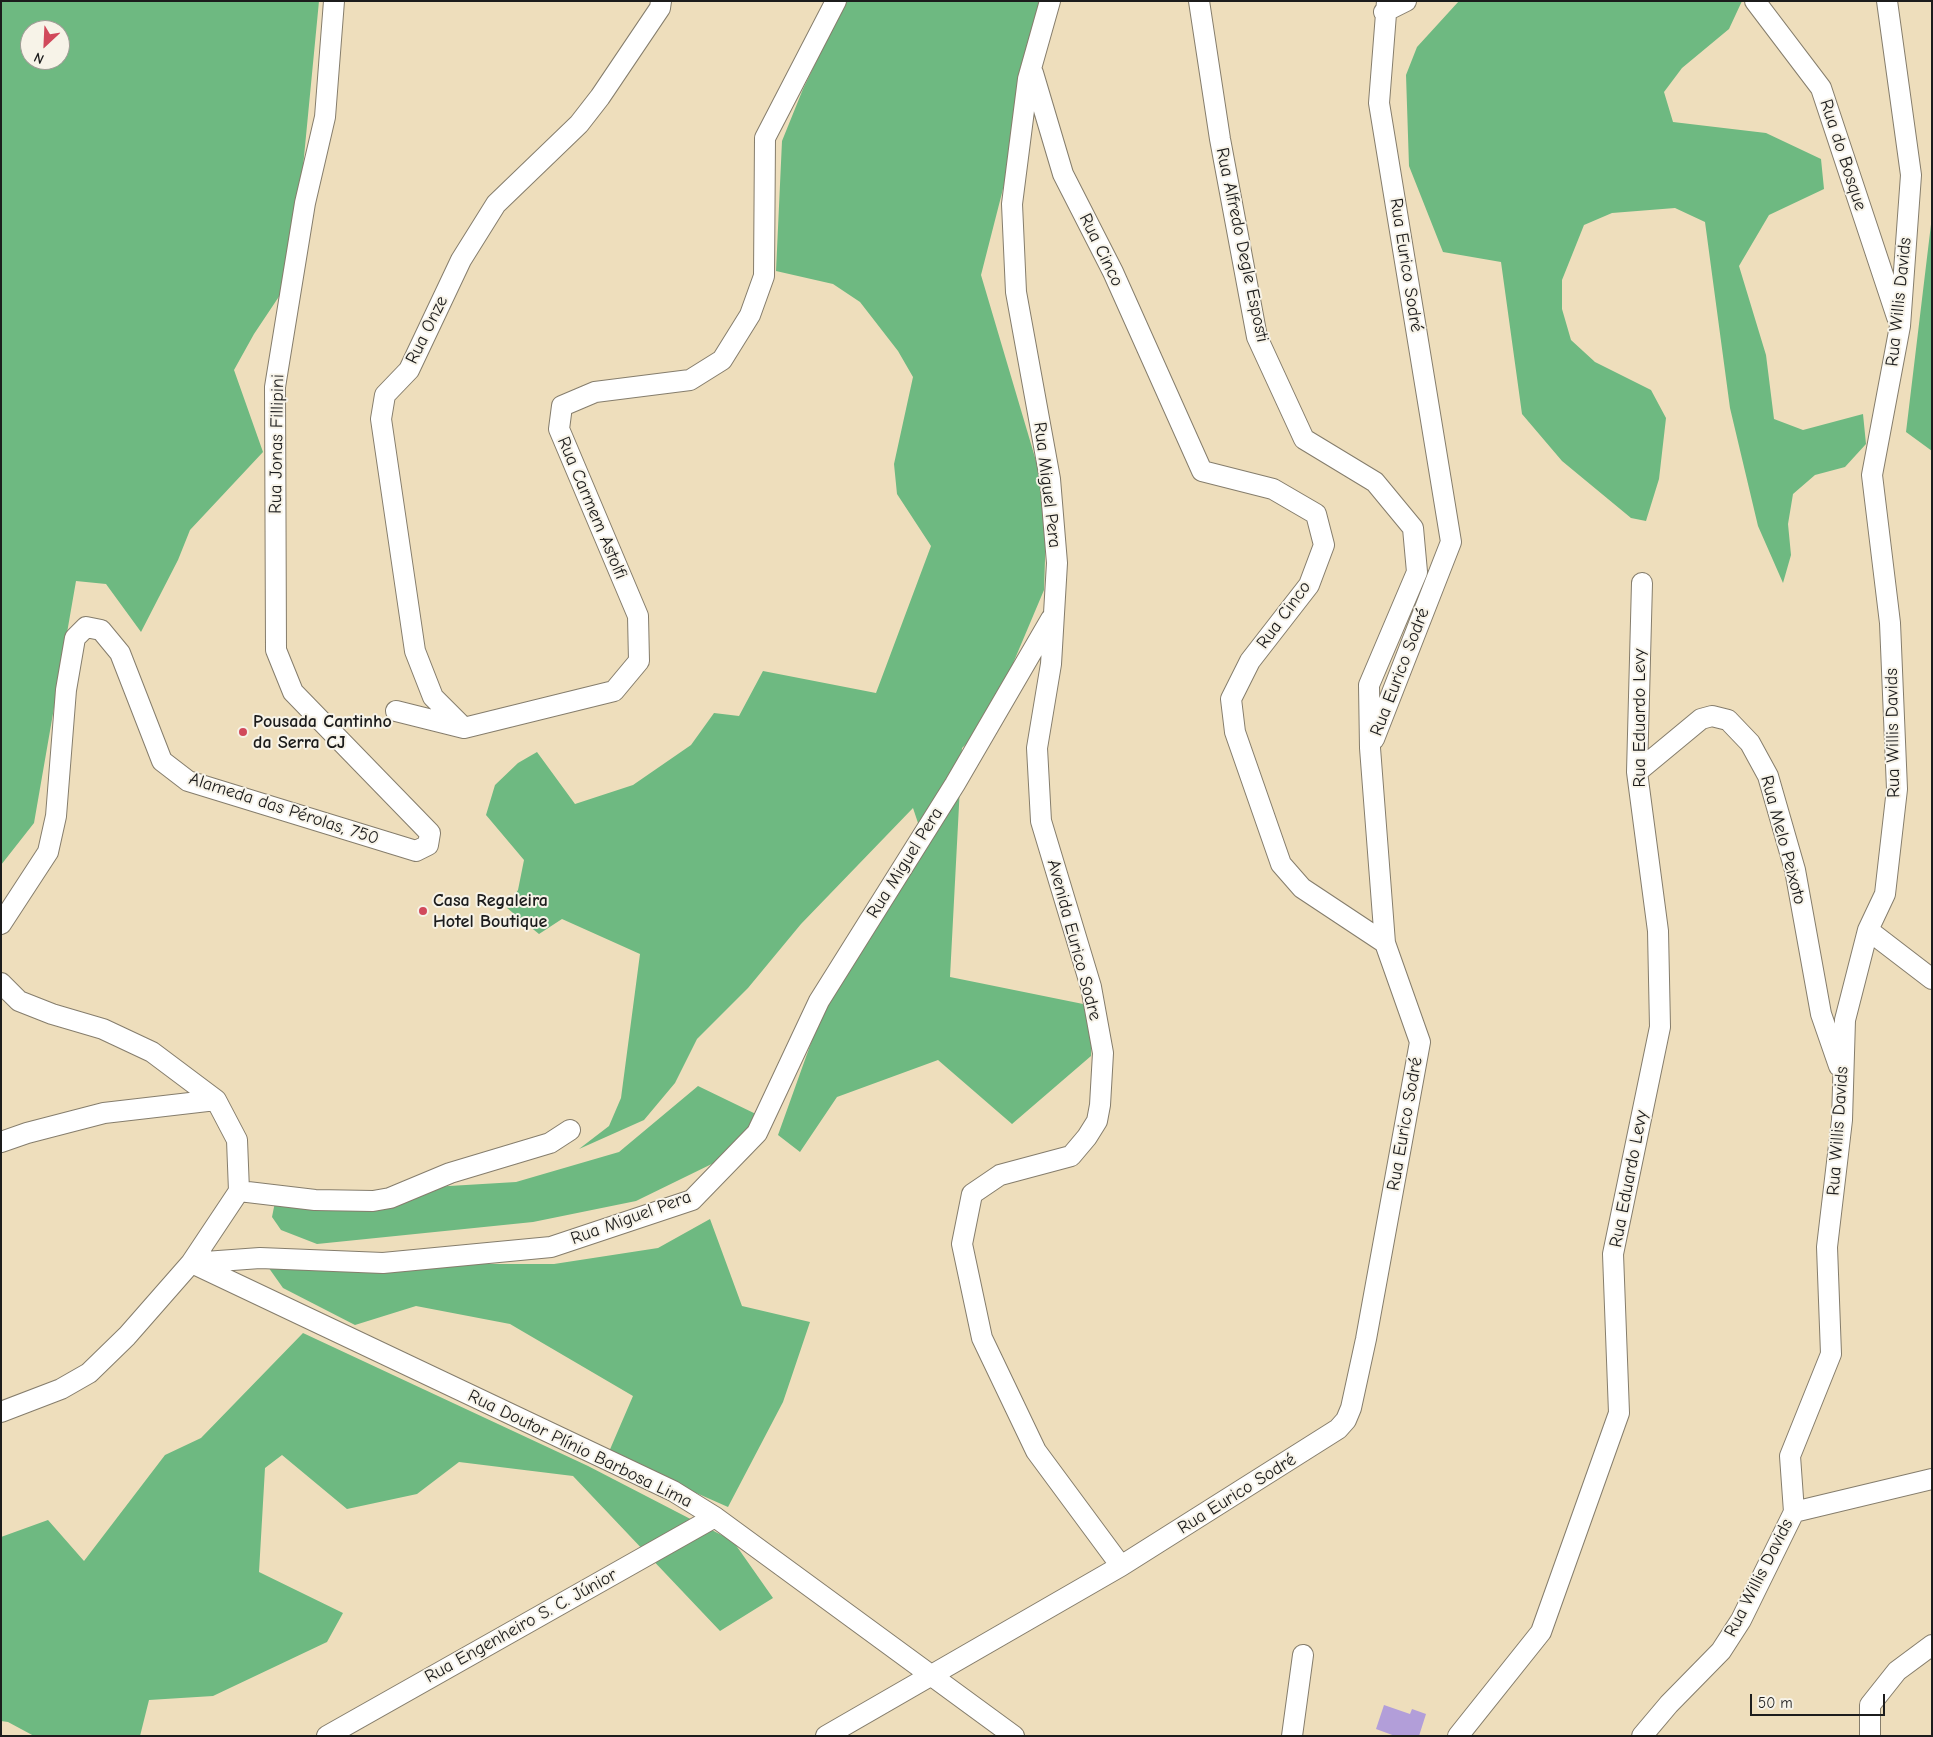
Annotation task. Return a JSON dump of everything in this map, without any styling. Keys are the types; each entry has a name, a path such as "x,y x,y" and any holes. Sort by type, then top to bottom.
{"street":[{"name":"Rua Jonas Fillipini","path":"334,1 325,117 305,204 275,387 276,650 293,692 430,833"},
{"name":"Rua Carmem Astolfi","path":"396,711 464,728 614,691 639,661 638,616 558,429 562,406 595,392 690,380 722,360 750,315 764,276 765,138 836,1"},
{"name":"Rua Miguel Pera","path":"191,1263 260,1258 383,1263 552,1246 692,1200 757,1133 819,1001 955,784 1054,614 1057,563 1050,479 1016,292 1012,204 1031,68 1050,1"},
{"name":"Rua Alfredo Degle Esposti","path":"1199,1 1220,139 1258,337 1304,439 1375,482 1413,528 1417,572 1369,685 1370,748"},
{"path":"1386,7 1406,1"},
{"name":"Rua do Bosque","path":"1755,1 1821,88 1900,326"},
{"name":"Rua Willis Davids","path":"1642,1736 1669,1704 1721,1651 1741,1620 1794,1512 1790,1456 1831,1354 1827,1247 1842,1120 1845,1020 1868,930 1885,894 1897,788 1890,623 1872,475 1900,326 1911,175 1887,1"},
{"name":"Rua Onze","path":"464,728 433,697 415,651 380,419 385,395 409,370 461,260 496,204 579,124 600,97 663,3"},
{"name":"Rua Eurico Sodré","path":"826,1736 1121,1566 1338,1429 1346,1420 1351,1408 1366,1339 1420,1042 1386,943 1370,748 1451,542 1379,103 1386,7"},
{"name":"Rua Cinco","path":"1031,68 1063,174 1113,272 1202,471 1273,489 1316,514 1324,545 1309,585 1250,661 1231,699 1234,732 1281,864 1302,888 1386,943"},
{"name":"Rua Eduardo Levy","path":"1458,1736 1541,1632 1619,1413 1614,1254 1660,1027 1658,931 1637,772 1642,582"},
{"name":"Avenida Eurico Sodre","path":"1054,614 1051,664 1037,748 1041,821 1091,987 1103,1052 1100,1105 1097,1121 1087,1137 1071,1156 1000,1176 972,1194 962,1244 982,1338 1036,1451 1121,1566"},
{"name":"Alameda das Pérolas, 750","path":"1,924 48,852 56,816 66,690 75,638 86,627 101,630 120,653 162,761 188,781 416,851 428,845 430,833"},
{"name":"Rua Melo Peixoto","path":"1637,772 1701,719 1712,716 1728,720 1750,743 1768,776 1795,870 1821,1014 1843,1078"},
{"path":"1868,930 1932,979"},
{"path":"1,983 19,1001 52,1014 103,1029 152,1052 216,1100 237,1140 239,1191 191,1263 127,1336 89,1372 61,1389 1,1412"},
{"path":"1,1142 27,1133 104,1113 216,1100"},
{"path":"239,1191 315,1200 373,1201 390,1198 450,1174 550,1143 570,1130"},
{"name":"Rua Doutor Plínio Barbosa Lima","path":"191,1263 673,1490 715,1517 1014,1736"},
{"path":"1794,1512 1932,1479"},
{"name":"Rua Engenheiro S. C. Júnior","path":"327,1736 715,1517"},
{"path":"1870,1736 1870,1705 1897,1671 1932,1645"},
{"path":"1292,1736 1303,1655"}],"green space":[{"path":"1,1 319,1 303,167 282,292 254,334 234,370 263,452 190,530 178,560 141,632 106,584 76,581 34,823 1,865"},
{"path":"846,1 1051,1 981,275 1047,498 1044,590 987,725 962,748 950,977 1093,1006 1091,1056 1012,1124 938,1060 837,1097 800,1152 778,1135 821,1015 924,841 913,808 801,924 748,988 697,1039 675,1083 644,1120 579,1149 609,1126 621,1098 640,954 562,919 539,934 507,908 518,890 524,860 486,815 495,785 518,763 537,752 575,804 633,785 691,745 714,713 739,716 763,671 876,693 931,546 897,494 894,464 913,377 898,351 860,302 833,284 776,271 782,141 803,89"},
{"path":"1459,1 1742,1 1729,29 1682,68 1664,92 1673,122 1766,133 1821,159 1824,189 1769,215 1739,266 1766,355 1774,419 1803,430 1863,414 1866,444 1845,467 1815,475 1793,494 1788,524 1791,555 1783,583 1758,526 1730,408 1705,222 1675,208 1612,213 1584,225 1562,280 1562,309 1571,340 1595,362 1651,390 1666,418 1659,479 1646,521 1631,518 1562,461 1522,414 1501,262 1443,252 1409,166 1406,75 1417,47"},
{"path":"1932,216 1932,451 1906,432"},
{"path":"698,1086 760,1116 724,1158 636,1201 533,1222 317,1244 281,1230 272,1217 275,1202 349,1192 516,1182 619,1152"},
{"path":"710,1219 742,1306 810,1322 783,1402 728,1507 608,1454 633,1396 510,1324 416,1306 355,1325 283,1288 266,1264 554,1264 658,1248"},
{"path":"303,1333 588,1466 733,1541 773,1598 720,1631 573,1476 459,1462 417,1494 347,1509 282,1455 265,1468 259,1572 343,1613 327,1642 213,1696 149,1700 140,1736 34,1736 8,1722 1,1721 1,1537 48,1520 84,1561 165,1455 201,1438"}],"building":[{"path":"1384,1705 1410,1714 1412,1709 1426,1714 1419,1736 1395,1736 1376,1729"}],"place":[{"name":"Pousada Cantinho da Serra CJ","path":"243,732"},
{"name":"Casa Regaleira Hotel Boutique","path":"423,911"}]}
